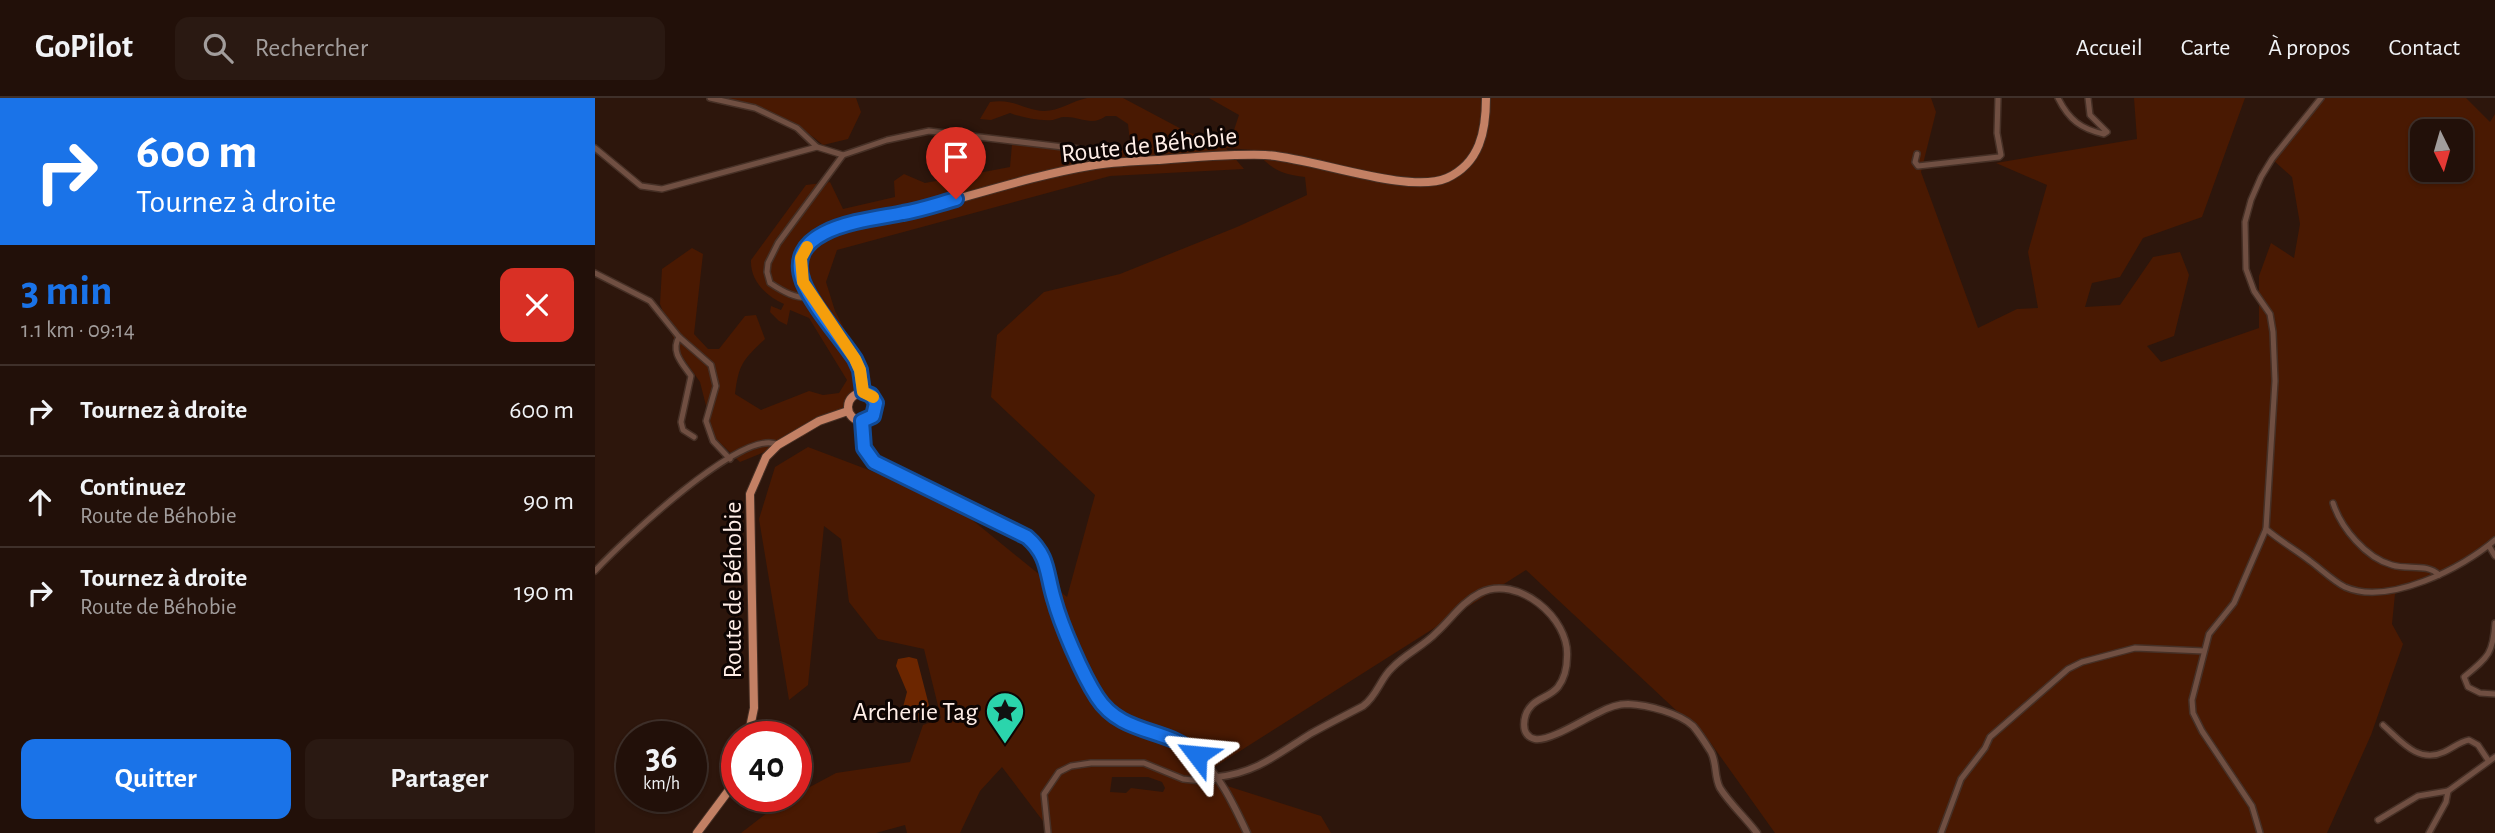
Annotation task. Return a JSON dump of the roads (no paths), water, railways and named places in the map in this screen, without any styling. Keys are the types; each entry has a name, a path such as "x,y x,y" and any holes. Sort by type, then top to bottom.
{"main road":[{"name":"Route de Béhobie","path":"863,392 860,370 855,359 803,282 801,258 805,249 823,233 835,227 908,212 1027,180 1097,165 1251,155 1278,156 1396,180 1419,183 1445,179 1464,168 1476,153 1483,138 1486,98"},
{"path":"863,392 874,399 877,407 873,416 862,421 853,418 848,411 851,398 863,392"},
{"name":"Route de Béhobie","path":"751,721 754,708 750,494 766,457 778,445 819,421 848,411"},
{"path":"697,833 721,800"}],"street":[{"path":"710,98 755,108 797,128 817,147 843,155"},
{"path":"1917,154 1915,162 1918,166 1999,157 1998,98"},
{"path":"2058,98 2066,113 2078,126 2105,134 2107,132 2090,115 2088,98"},
{"path":"2260,833 2252,807 2209,743 2193,713 2192,700 2209,634 2234,603 2266,529 2275,381 2273,332 2270,314 2254,291 2246,269 2245,222 2251,200 2272,159 2321,98"},
{"path":"812,297 796,296 771,283 767,272 768,263 778,243 843,155 887,140 929,131 1080,149 1097,165"},
{"path":"595,148 641,186 662,189 817,147"},
{"path":"595,273 650,301 679,337 711,365 716,386 706,421 713,442 730,459"},
{"path":"679,337 675,343 676,354 691,376 681,422 683,430 694,437"},
{"path":"862,421 864,448 874,462 1027,537 1038,547 1045,559 1063,626 1097,697 1111,714 1124,723 1178,742 1194,752 1217,778 1247,833"},
{"path":"595,571 656,511 692,481 750,447 770,442 778,445"},
{"path":"2333,503 2337,516 2373,556 2391,565 2433,569 2439,575"},
{"path":"2266,529 2344,587 2364,591 2390,590 2439,575 2472,558 2495,540"},
{"path":"2489,546 2495,556"},
{"path":"1048,833 1044,794 1059,772 1071,766 1091,763 1144,763 1183,779 1211,782 1217,778 1241,775 1363,706 1371,700 1389,670 1437,633 1462,605 1489,589 1499,587 1523,593 1541,604 1566,644 1567,660 1562,681 1556,690 1538,700 1526,713 1524,723 1531,738 1543,739 1606,709 1626,704 1678,717 1693,727 1714,761 1718,785 1757,833"},
{"path":"2495,623 2494,646 2481,663 2464,677 2467,687 2480,693 2495,694"},
{"path":"1941,833 1961,779 1985,748 1990,737 2068,669 2082,662 2135,648 2204,650"},
{"path":"2383,725 2419,755 2433,756 2469,740 2478,745 2488,760"},
{"path":"2378,820 2418,796 2448,791 2495,757"},
{"path":"2429,833 2446,802 2448,791"}],"place":[{"name":"Archerie Tag","path":"1005,745"}]}
